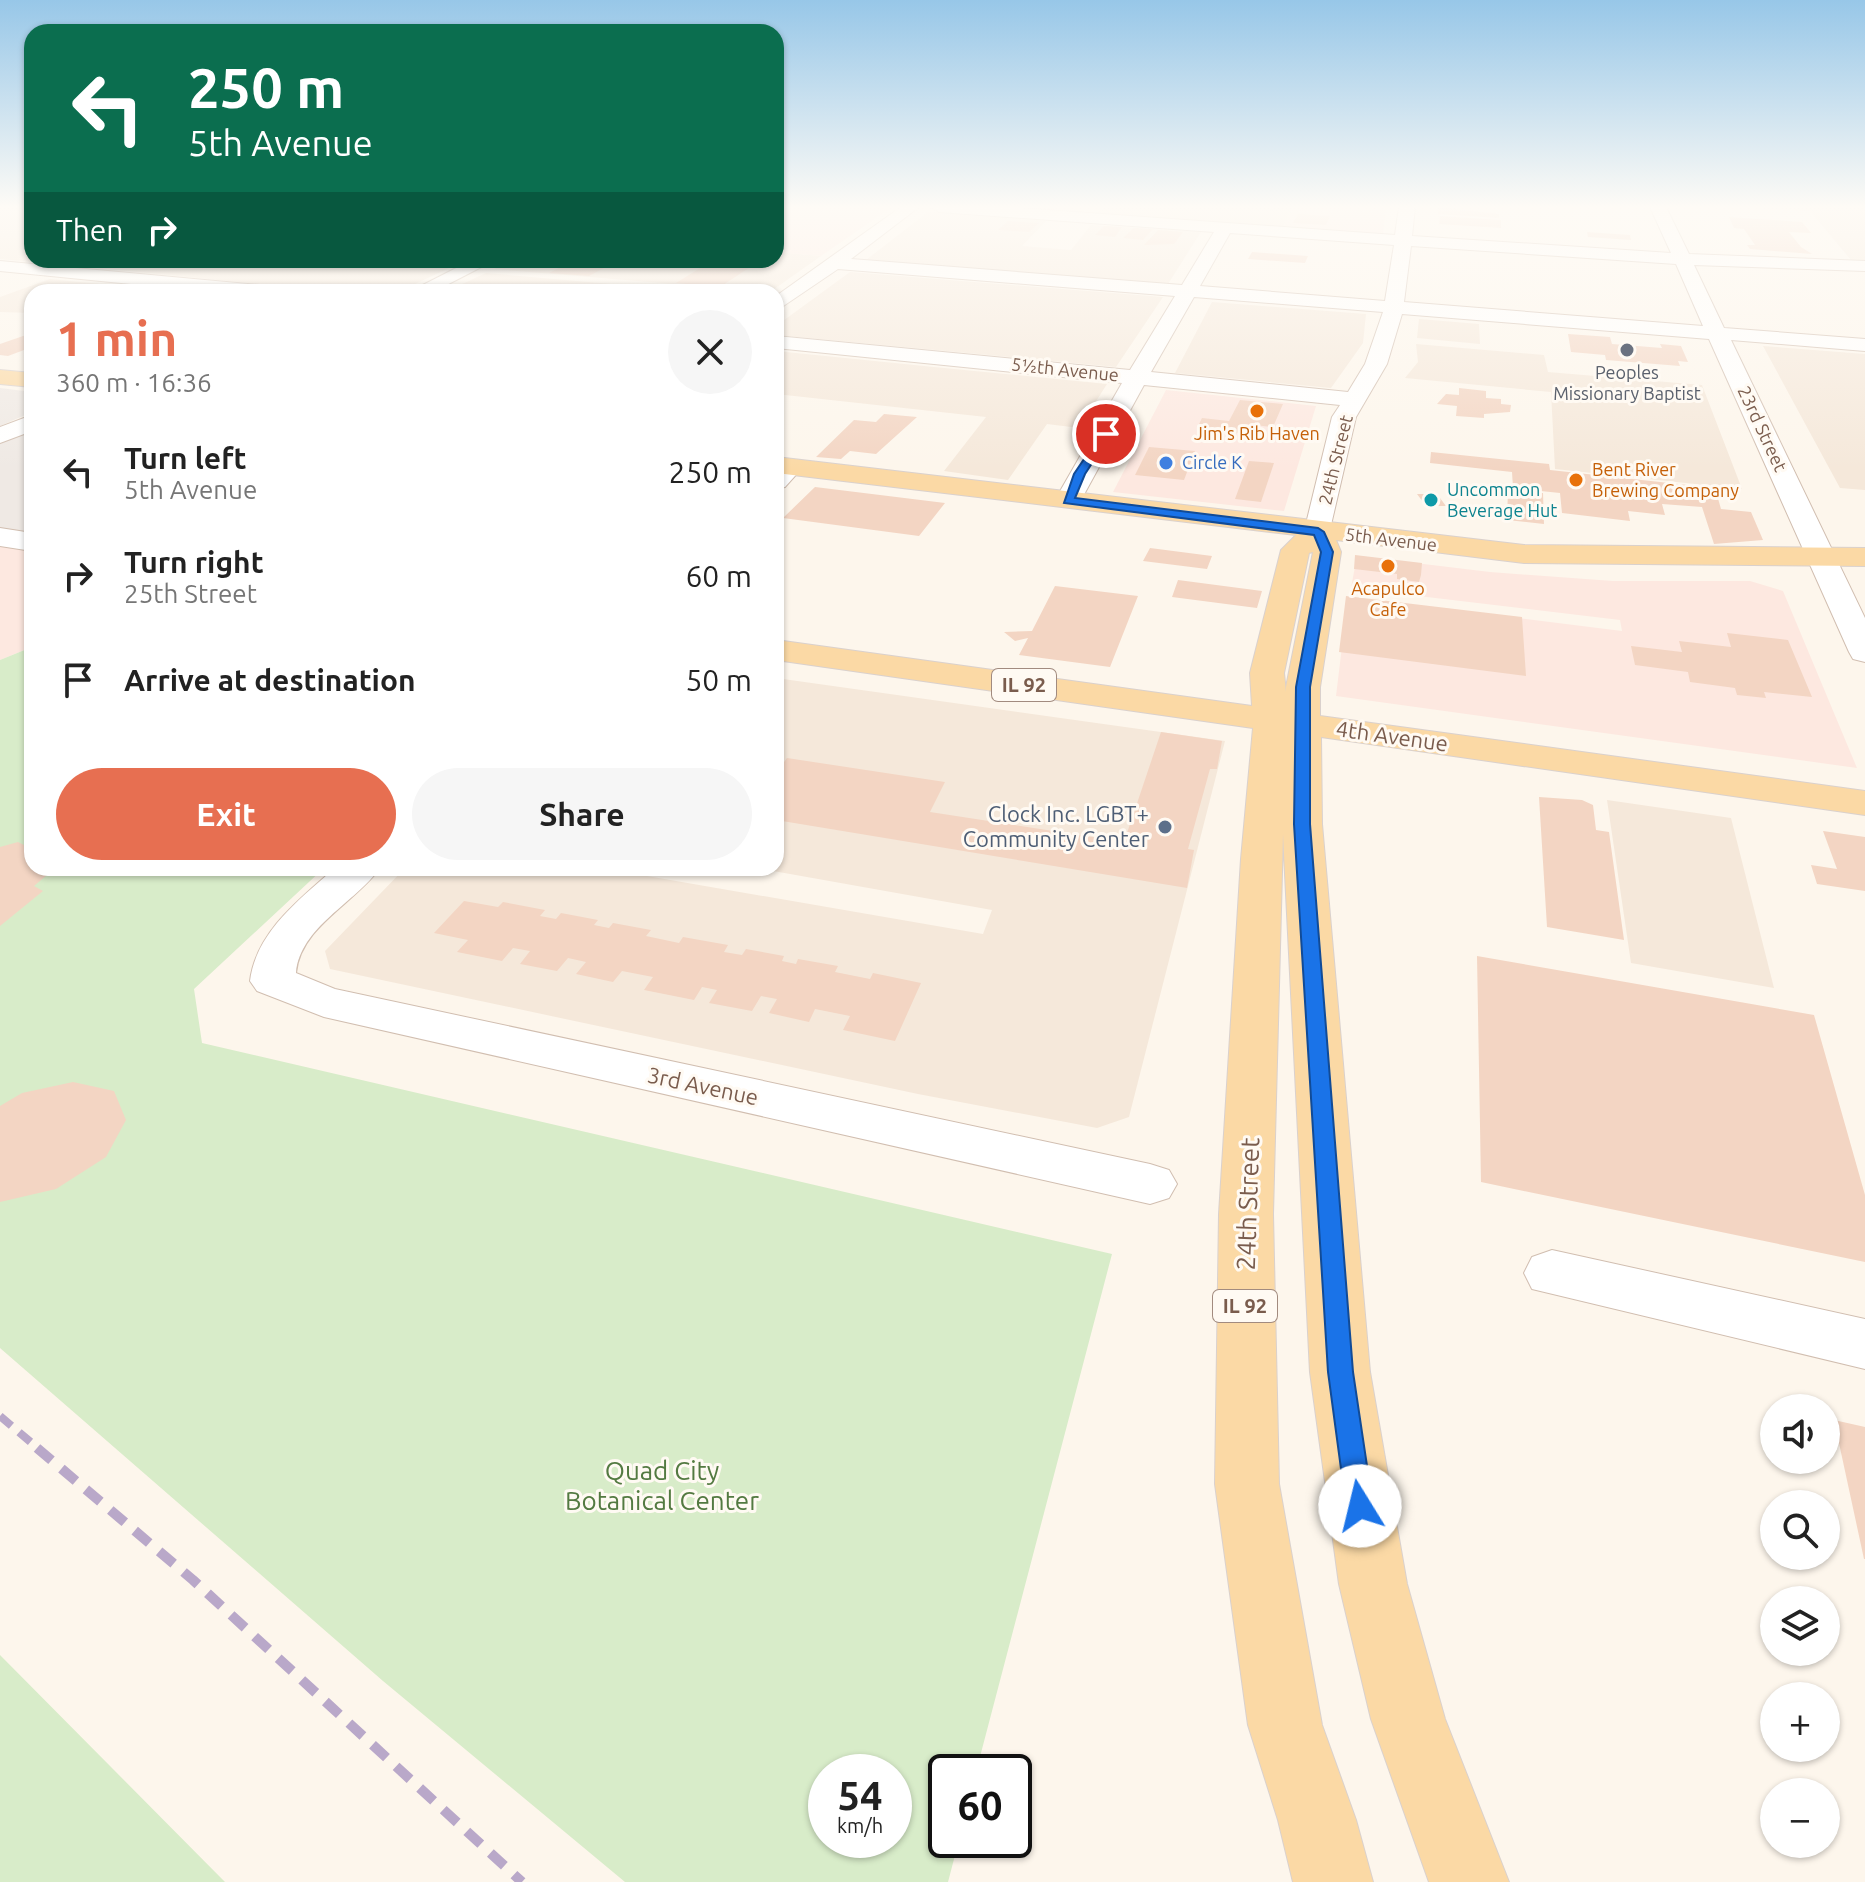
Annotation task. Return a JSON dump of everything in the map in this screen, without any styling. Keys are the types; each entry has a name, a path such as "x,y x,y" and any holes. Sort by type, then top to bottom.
{"main road":[{"path":"0,362 24,364"},
{"path":"0,377 24,379"},
{"name":"5th Avenue","path":"784,471 1068,500 1524,554 1865,557"},
{"name":"24th Street","path":"1318,532 1327,552 1303,687 1287,722 1261,859 1246,1214 1247,1484 1285,1725 1317,1820 1333,1882"},
{"name":"4th Avenue","path":"784,651 1865,803"},
{"name":"24th Street","path":"1287,722 1302,824 1340,1372 1355,1480 1373,1584 1408,1719 1469,1882"}],"street":[{"path":"1068,500 1184,295"},
{"path":"1223,295 1865,345"},
{"name":"24th Street","path":"1318,532 1344,417 1376,364 1396,295"},
{"name":"23rd Street","path":"1700,295 1865,652"},
{"name":"5½th Avenue","path":"784,343 1353,399"},
{"path":"0,436 24,426"},
{"path":"0,537 24,541"},
{"name":"3rd Avenue","path":"351,876 293,932 271,967 273,981 324,1002 1150,1184"},
{"path":"1552,1273 1865,1344"}],"shaded area":[{"path":"24,295 24,313 0,312 0,297"},
{"path":"819,295 1163,297 1116,367 784,336 784,320"},
{"path":"1212,302 1366,314 1363,343 1331,388 1175,373"},
{"path":"1419,319 1479,324 1480,344 1417,338"},
{"path":"1416,344 1544,355 1548,372 1702,385 1742,489 1555,469 1551,392 1405,378 1418,362"},
{"path":"1763,346 1865,354 1865,490 1840,488"},
{"path":"784,352 1107,384 1079,428 1047,424 1008,480 944,471 986,417 784,395"},
{"path":"0,388 24,391 24,416 0,426"},
{"path":"1166,390 1316,406 1284,511 1113,492"},
{"path":"24,434 24,533 0,529 0,444"},
{"path":"0,546 24,549 24,650 0,660"},
{"path":"1357,556 1490,572 1613,581 1750,581 1783,591 1857,768 1336,696 1348,597 1622,631 1620,620 1351,588"},
{"path":"784,679 1225,741 1129,1117 1097,1128 918,1094 330,969 325,951 397,876 647,876 983,934 992,910 784,873"},
{"path":"1607,800 1731,818 1774,988 1631,963"}],"green space":[{"name":"Quad City Botanical Center","path":"24,650 24,876 315,876 194,989 202,1043 1112,1254 981,1754 928,1754 928,1858 954,1858 948,1882 625,1882 383,1681 0,1348 0,660"},
{"path":"0,1655 225,1882 0,1882"}],"building":[{"name":"Peoples Missionary Baptist","path":"1568,334 1610,337 1612,344 1662,348 1660,344 1681,346 1688,362 1678,361 1680,366 1606,360 1605,355 1571,352"},
{"path":"24,336 24,350 8,356 0,355 0,344"},
{"path":"1459,388 1486,391 1486,398 1501,399 1501,404 1511,405 1510,412 1484,414 1484,418 1456,416 1457,406 1437,404 1446,394 1459,395"},
{"name":"Jim's Rib Haven","path":"1240,400 1283,404 1273,427 1244,424 1240,433 1197,428 1202,418 1229,421"},
{"path":"884,414 917,417 876,454 850,451 841,459 816,457 854,420 876,422"},
{"name":"Circle K","path":"1149,447 1195,451 1184,480 1135,475"},
{"name":"Bent River Brewing Company","path":"1431,452 1549,464 1550,470 1715,488 1721,509 1751,512 1763,540 1714,544 1702,507 1662,504 1665,515 1628,511 1630,521 1562,513 1560,493 1513,488 1512,472 1430,463"},
{"path":"1249,461 1274,463 1261,502 1235,499"},
{"path":"815,487 945,503 919,536 784,517"},
{"path":"1508,490 1543,493 1544,524 1507,520"},
{"name":"Uncommon Beverage Hut","path":"1417,494 1437,494 1446,506 1426,506"},
{"path":"1150,548 1212,556 1207,569 1143,561"},
{"name":"Acapulco Cafe","path":"1355,555 1422,563 1419,582 1397,579 1397,574 1354,569"},
{"path":"1178,580 1262,591 1257,608 1172,597"},
{"path":"1055,586 1138,596 1110,667 1019,655 1028,638 1015,641 1004,632 1032,631"},
{"path":"1346,596 1522,617 1526,676 1339,652"},
{"path":"1727,633 1788,640 1812,697 1764,692 1766,698 1737,695 1735,688 1690,682 1688,672 1635,665 1631,646 1682,652 1679,641 1731,647"},
{"path":"1161,732 1222,741 1217,769 1210,769 1188,849 1194,850 1187,888 784,821 784,762 787,758 945,782 930,812 1124,842"},
{"path":"1539,797 1582,800 1593,805 1596,830 1609,832 1624,940 1547,927"},
{"path":"1823,831 1865,837 1865,891 1817,884 1811,865 1837,869"},
{"path":"18,842 24,845 24,876 46,876 34,886 43,891 0,926 0,847"},
{"path":"464,901 498,907 503,902 545,910 540,916 556,919 561,913 598,920 594,925 609,928 613,923 651,930 646,936 679,943 683,937 728,945 724,952 742,955 746,949 784,956 782,961 796,964 798,959 838,966 835,972 870,979 873,973 921,983 895,1041 843,1030 850,1016 815,1009 809,1022 769,1013 777,999 761,996 752,1011 709,1003 717,990 702,987 694,1000 644,990 653,977 622,971 613,982 576,974 586,962 568,958 557,971 520,964 530,951 513,948 502,961 457,952 468,940 434,933"},
{"path":"1477,956 1814,1015 1865,1195 1865,1262 1481,1182"},
{"path":"73,1082 114,1091 126,1120 106,1157 56,1189 0,1202 0,1106 22,1093"},
{"path":"1840,1421 1865,1427 1864,1559 1840,1448"}],"railway":[{"path":"0,1416 40,1450"},
{"path":"37,1448 193,1580 522,1882"}],"place":[{"name":"Peoples Missionary Baptist","path":"1627,350"},
{"name":"Jim's Rib Haven","path":"1257,411"},
{"name":"Circle K","path":"1166,463"},
{"name":"Bent River Brewing Company","path":"1576,480"},
{"name":"Uncommon Beverage Hut","path":"1431,500"},
{"name":"Acapulco Cafe","path":"1388,566"},
{"name":"Clock Inc. LGBT+ Community Center","path":"1165,827"}],"route":[{"path":"1106,434 1080,474 1068,500 1318,532 1327,552 1303,687 1302,824 1340,1372 1360,1506"}]}
